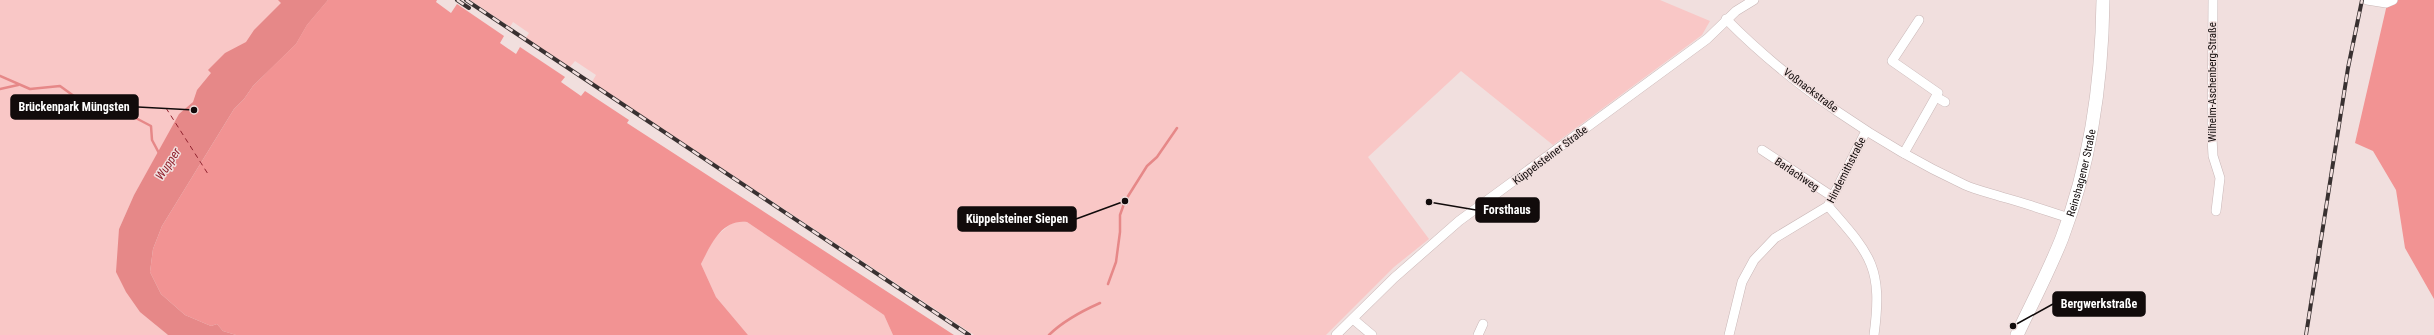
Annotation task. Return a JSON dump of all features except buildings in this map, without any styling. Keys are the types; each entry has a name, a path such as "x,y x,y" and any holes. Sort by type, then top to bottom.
{"main road":[{"name":"Reinshagener Straße","path":"2017,335 2056,252 2069,218 2085,163 2099,86 2103,0"}],"street":[{"name":"Küppelsteiner Straße","path":"1336,335 1394,278 1459,221 1707,39 1726,19 1754,0"},
{"name":"Wilhelm-Aschenberg-Straße","path":"2213,0 2212,138 2213,156 2221,185 2216,211"},
{"path":"2367,0 2386,3 2393,0"},
{"name":"Voßnackstraße","path":"1726,19 1759,50 1793,77 1866,130 1904,153 1966,185 2069,218"},
{"path":"1904,153 1938,93 1892,62 1919,20"},
{"path":"1936,97 1946,102"},
{"name":"Hindemithstraße","path":"1729,335 1742,282 1754,260 1775,238 1828,206 1866,130"},
{"name":"Barlachweg","path":"1762,150 1833,198"},
{"path":"1828,206 1860,244 1872,267 1878,294 1874,335"},
{"path":"1353,318 1372,335"},
{"path":"1478,335 1483,324"}],"shaded area":[{"path":"0,0 366,0 320,36 162,146 134,195 119,229 156,325 168,335 0,335"},
{"path":"328,0 437,0 436,2 451,13 457,4 504,36 500,43 516,54 520,47 565,77 561,82 581,96 585,91 629,120 627,123 954,335 893,335 884,315 747,222 738,222 724,229 713,242 701,264 716,297 748,335 236,335 223,331 217,324 211,326 185,315 161,294 150,272 153,249 162,226 234,109 244,99 253,86 296,44 307,25"},
{"path":"470,0 1660,0 1710,21 1702,35 1553,145 1461,71 1368,157 1429,239 1394,267 1326,335 974,335 592,82 596,75 575,61 570,67 526,38 529,33 513,22 510,27"},
{"path":"2388,0 2434,0 2434,299 2405,248 2396,190 2373,151 2355,143"},
{"path":"733,222 747,222 884,315 893,335 748,335 716,297 701,264 714,238"}],"water":[{"name":"Wupper","path":"278,0 328,0 307,25 296,44 253,86 244,99 234,109 162,226 153,249 150,272 161,294 185,315 211,326 217,324 223,331 236,335 168,335 140,312 126,292 116,272 119,229 134,195 179,114 193,102 197,90 211,73 208,70 225,53 246,42 254,30 281,3"}],"waterway":[{"name":"Wupper","path":"0,76 30,89 60,86 78,99 85,97 93,102 107,103 151,126 152,140 160,155"},
{"path":"0,89 18,85"},
{"path":"1108,284 1116,262 1120,232 1120,215 1125,201 1147,166 1157,157 1177,128"},
{"path":"1049,335 1060,325 1086,309 1100,303"}],"ferry route":[{"path":"166,108 208,174"}],"railway":[{"path":"457,0 469,8"},
{"path":"466,0 969,335"},
{"path":"2306,335 2348,68 2362,0"}],"place":[{"name":"Brückenpark Müngsten","path":"194,110"},
{"name":"Küppelsteiner Siepen","path":"1125,201"},
{"name":"Forsthaus","path":"1429,202"},
{"name":"Bergwerkstraße","path":"2013,326"}]}
